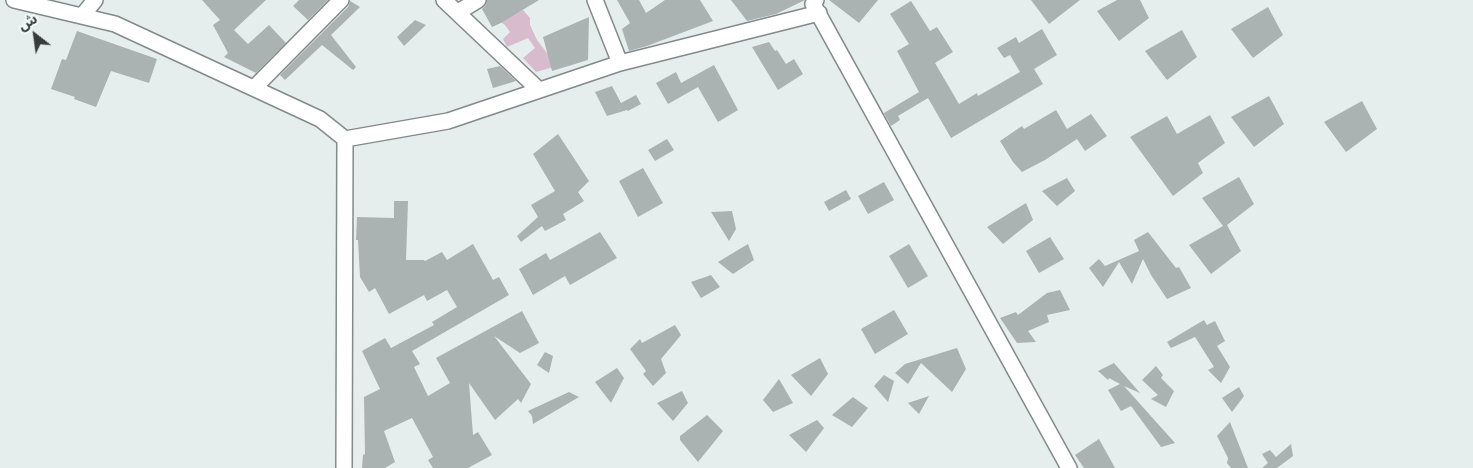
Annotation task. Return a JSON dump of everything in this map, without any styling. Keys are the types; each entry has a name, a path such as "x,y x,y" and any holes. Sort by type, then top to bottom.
{"street":[{"path":"14,0 115,24 320,119 345,139 448,121 620,63 815,4 1069,468"},
{"path":"82,16 95,0"},
{"path":"254,88 341,0"},
{"path":"444,0 539,90"},
{"path":"458,12 478,0"},
{"path":"595,0 620,63"},
{"path":"344,468 345,139"}],"shaded area":[{"path":"523,10 530,18 530,25 537,40 557,66 536,72 523,58 535,48 528,38 507,47 503,39 510,32 498,20"}],"building":[{"path":"202,0 266,0 234,30 248,44 269,25 286,43 256,73 224,57 228,53 213,25 220,20"},
{"path":"299,0 328,0 308,20 293,6"},
{"path":"487,0 539,0 492,27 482,9 486,5"},
{"path":"617,0 639,0 646,13 665,0 700,0 713,21 629,51 622,29 630,23"},
{"path":"731,0 805,0 776,14 747,21"},
{"path":"829,0 878,0 859,23"},
{"path":"1031,0 1080,0 1049,24"},
{"path":"1117,0 1140,0 1149,18 1119,41 1097,11"},
{"path":"350,1 360,7 331,35 356,67 353,70 322,45 285,80 280,75 348,7"},
{"path":"911,1 930,31 937,27 953,52 935,63 959,104 977,93 978,96 1020,72 1010,55 1004,58 997,48 1016,37 1019,43 1042,29 1057,55 1034,69 1043,84 951,138 928,98 898,116 900,120 891,126 884,113 919,92 897,51 909,44 890,14"},
{"path":"1268,7 1283,35 1253,58 1231,29"},
{"path":"589,17 588,60 552,71 543,37"},
{"path":"415,20 426,25 404,46 397,37"},
{"path":"1182,30 1197,57 1167,80 1145,51"},
{"path":"77,31 157,59 149,83 111,71 96,107 51,89 62,59 66,60"},
{"path":"769,42 786,64 794,59 803,74 778,90 752,47"},
{"path":"714,65 738,110 718,122 698,87 668,104 656,83 676,72 681,83"},
{"path":"500,66 516,81 493,88 487,69"},
{"path":"612,86 621,103 636,95 641,104 628,111 607,116 595,92"},
{"path":"1269,96 1284,124 1254,147 1231,117"},
{"path":"1362,101 1377,129 1346,152 1324,122"},
{"path":"1056,110 1067,129 1091,114 1107,136 1085,151 1077,139 1045,160 1022,172 1013,162 1000,141 1022,126 1024,129"},
{"path":"1210,115 1225,143 1198,163 1203,173 1173,196 1130,137 1167,116 1177,134"},
{"path":"558,134 589,181 578,192 584,201 563,214 566,220 545,231 542,226 521,242 517,236 538,217 531,205 555,191 533,154"},
{"path":"667,139 674,150 655,161 648,150"},
{"path":"643,168 663,203 638,217 619,181"},
{"path":"1239,177 1254,204 1227,225 1241,251 1211,274 1189,245 1223,226 1202,198"},
{"path":"1067,178 1075,191 1057,206 1042,191"},
{"path":"884,182 894,200 868,214 858,196"},
{"path":"846,190 851,199 829,211 824,202"},
{"path":"394,201 408,201 406,260 425,261 442,252 447,260 473,244 493,280 499,277 509,295 412,351 420,364 414,367 428,396 450,383 436,358 522,311 539,343 520,353 494,336 531,384 521,403 518,399 495,420 469,383 473,435 478,432 492,455 468,468 433,468 428,460 433,457 412,418 384,431 395,462 385,468 362,468 363,455 365,454 364,397 380,389 362,351 385,338 391,348 434,325 432,322 457,307 447,290 427,301 424,295 389,314 375,288 369,292 360,277 358,240 356,240 357,217 394,218"},
{"path":"1026,203 1033,220 1003,244 987,227"},
{"path":"732,211 736,229 729,241 711,212"},
{"path":"600,232 617,258 570,285 565,276 533,295 519,269 546,253 550,260"},
{"path":"1148,232 1176,268 1179,267 1191,288 1167,299 1143,259 1132,284 1119,262 1103,287 1089,268 1099,259 1105,266 1139,251 1134,240"},
{"path":"1050,237 1064,259 1039,273 1026,251"},
{"path":"748,244 754,260 733,274 718,262"},
{"path":"909,244 928,276 908,288 889,256"},
{"path":"711,275 720,287 701,298 691,282"},
{"path":"1060,290 1070,310 1047,315 1049,322 1028,331 1036,342 1017,343 1000,318 1016,312 1018,315 1047,293"},
{"path":"894,310 908,334 875,354 861,329"},
{"path":"1204,320 1207,325 1215,321 1225,341 1217,346 1230,367 1221,383 1208,370 1214,367 1195,337 1171,348 1167,342"},
{"path":"675,325 681,335 661,359 666,373 653,386 643,374 646,371 630,349 640,339 642,343"},
{"path":"957,348 966,369 952,392 921,363 908,384 895,373 905,364"},
{"path":"545,352 553,356 549,373 537,365"},
{"path":"820,358 828,374 811,396 791,375"},
{"path":"1114,363 1140,393 1124,386 1175,443 1161,447 1131,406 1121,411 1108,390 1120,384 1109,378 1108,380 1098,371"},
{"path":"1156,366 1163,375 1161,378 1174,391 1166,407 1151,399 1158,395 1142,380"},
{"path":"617,368 624,378 611,403 595,382"},
{"path":"884,375 894,381 888,402 874,386"},
{"path":"779,379 793,403 773,412 763,400"},
{"path":"1239,387 1244,396 1232,412 1222,398"},
{"path":"682,391 688,403 673,421 657,403"},
{"path":"569,392 579,397 533,424 532,416 528,411"},
{"path":"929,396 919,414 908,403"},
{"path":"853,397 868,408 852,427 832,415"},
{"path":"707,415 723,431 698,462 680,440 680,436"},
{"path":"817,420 824,428 806,452 789,435"},
{"path":"1230,422 1248,468 1231,468 1227,463 1228,458 1217,436"},
{"path":"1099,439 1115,468 1084,468 1075,455"},
{"path":"1291,444 1293,456 1277,468 1262,468 1268,463 1262,454 1270,450 1276,457"}]}
